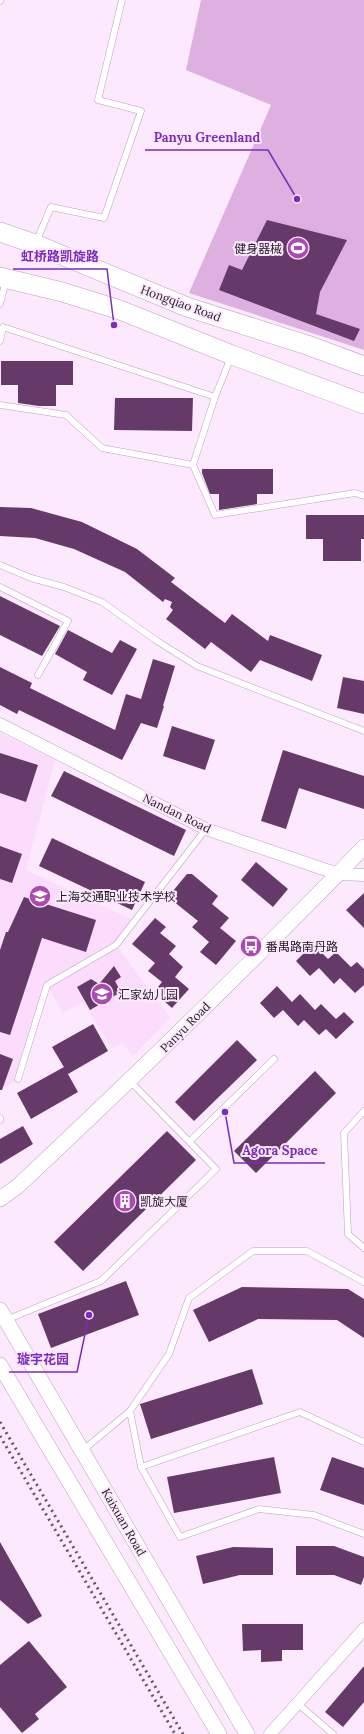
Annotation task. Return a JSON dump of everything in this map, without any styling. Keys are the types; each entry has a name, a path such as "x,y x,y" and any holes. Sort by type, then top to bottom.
{"main road":[{"name":"Hongqiao Road","path":"0,232 35,244 187,307 307,345 364,366"},
{"path":"3,278 62,292 120,310 232,355 364,404"}],"street":[{"name":"Nandan Road","path":"0,724 206,828 338,874 364,875"},
{"name":"Panyu Road","path":"0,1199 18,1186 130,1081 364,847"},
{"name":"Kaixuan Road","path":"3,1315 247,1734"},
{"path":"0,1365 219,1734"},
{"path":"270,1734 364,1629"}],"lane":[{"path":"35,244 51,207 104,218 141,112 98,100 122,0"},
{"path":"0,304 3,278"},
{"path":"0,341 3,327 215,397"},
{"path":"232,355 215,397 193,465 215,515 355,493 364,496"},
{"path":"0,405 66,415 102,448 193,465"},
{"path":"0,565 31,578 64,587 102,602 157,641 197,666 364,731"},
{"path":"0,587 68,621 38,675"},
{"path":"18,1079 47,986 116,945 206,828"},
{"path":"190,1140 274,1059"},
{"path":"3,1315 101,1281 216,1169 190,1140 130,1081"},
{"path":"364,1111 344,1133 348,1234 364,1248"},
{"path":"82,1451 130,1411 169,1354 189,1298 253,1251 307,1251 364,1282"},
{"path":"130,1411 140,1467 180,1536 259,1509 314,1515 364,1534"},
{"path":"140,1467 300,1412 364,1442"},
{"path":"297,1703 333,1734"}],"shaded area":[{"path":"201,0 364,0 364,350 189,293 271,105 186,70"},
{"name":"上海交通职业技术学校","path":"0,733 55,760 26,870 135,921 116,945 170,1018 133,1056 122,1043 112,1049 83,1002 63,1013 48,986 18,1079 5,1087 0,1086"}],"building":[{"path":"267,220 347,240 320,292 316,314 360,329 354,341 219,290 229,265 242,270"},
{"path":"1,361 73,361 73,385 56,385 56,406 39,406 18,403 18,385 1,385"},
{"path":"115,398 193,398 192,431 114,430"},
{"path":"202,469 273,469 273,494 257,494 257,504 219,510 219,494 210,494 202,473"},
{"path":"0,507 31,508 82,522 137,549 175,578 171,582 225,623 232,614 268,641 270,635 322,655 312,681 260,660 251,672 211,642 205,649 166,619 173,610 170,607 172,602 165,599 163,602 125,572 74,549 35,538 0,536"},
{"path":"306,515 364,515 364,539 361,539 361,561 323,561 323,539 306,539"},
{"path":"0,596 60,626 42,656 0,635"},
{"path":"68,630 112,653 120,640 137,649 112,695 83,680 87,672 55,654"},
{"path":"153,659 175,666 164,706 157,728 141,723 122,760 19,710 17,714 0,705 0,667 32,683 30,688 115,730 126,694 141,699"},
{"path":"343,677 364,681 364,714 337,708"},
{"path":"172,726 215,740 205,770 163,756"},
{"path":"283,750 364,776 364,809 299,788 286,829 261,821"},
{"path":"0,753 38,765 26,802 0,793"},
{"path":"64,771 186,830 174,856 51,796"},
{"path":"52,838 145,882 132,910 39,866"},
{"path":"0,846 22,854 12,883 0,879"},
{"path":"256,862 288,889 273,907 241,880"},
{"path":"187,874 192,874 218,896 212,904 229,918 220,928 236,941 216,965 200,952 209,942 192,927 198,921 168,897"},
{"path":"364,893 364,928 346,910"},
{"path":"24,897 96,920 86,952 42,938 10,1035 0,1032 0,950 6,932 8,932"},
{"path":"155,918 166,927 160,933 176,946 169,954 183,967 175,977 189,989 172,1008 154,992 162,982 148,971 155,963 132,944"},
{"path":"313,944 328,959 336,952 351,967 357,962 364,969 364,985 355,993 340,978 334,984 319,968 310,976 296,961"},
{"path":"114,966 121,977 115,981 121,992 90,1010 77,987 91,979 99,984"},
{"path":"277,986 292,1002 300,994 315,1010 321,1004 336,1019 344,1012 354,1022 336,1039 326,1029 319,1035 304,1020 298,1026 283,1010 274,1018 260,1003"},
{"path":"93,1024 108,1051 68,1074 52,1047"},
{"path":"237,1040 257,1060 194,1121 175,1102"},
{"path":"0,1054 13,1059 2,1090 0,1090"},
{"path":"64,1067 78,1092 31,1119 17,1093"},
{"path":"315,1071 336,1093 256,1173 234,1151"},
{"path":"23,1126 33,1144 0,1164 0,1139"},
{"name":"凯旋大厦","path":"167,1131 196,1160 83,1271 54,1242"},
{"path":"126,1281 139,1315 51,1348 38,1314"},
{"path":"242,1287 348,1289 364,1299 364,1338 337,1320 258,1319 209,1342 193,1310"},
{"path":"252,1369 263,1404 151,1439 140,1404"},
{"path":"274,1457 281,1493 174,1513 167,1477"},
{"path":"332,1457 364,1468 364,1505 320,1490"},
{"path":"0,1542 42,1616 28,1624 0,1600"},
{"path":"296,1546 334,1546 364,1557 364,1577 361,1585 334,1575 296,1575"},
{"path":"233,1547 273,1548 273,1575 240,1575 203,1584 196,1556"},
{"path":"242,1624 303,1624 303,1650 282,1650 282,1661 261,1662 261,1650 243,1651"},
{"path":"29,1641 67,1687 35,1714 39,1719 22,1733 0,1707 0,1665"},
{"path":"364,1666 364,1702 343,1727 325,1712"}],"railway":[{"path":"0,1422 183,1734"},
{"path":"0,1436 175,1734"}],"place":[{"name":"Panyu Greenland","path":"297,199"},
{"name":"健身器械","path":"298,248"},
{"name":"虹桥路凯旋路","path":"114,325"},
{"name":"上海交通职业技术学校","path":"40,896"},
{"name":"番禺路南丹路","path":"251,946"},
{"name":"汇家幼儿园","path":"102,994"},
{"name":"Agora Space","path":"225,1112"},
{"name":"凯旋大厦","path":"125,1201"},
{"name":"璇宇花园","path":"89,1315"}]}
